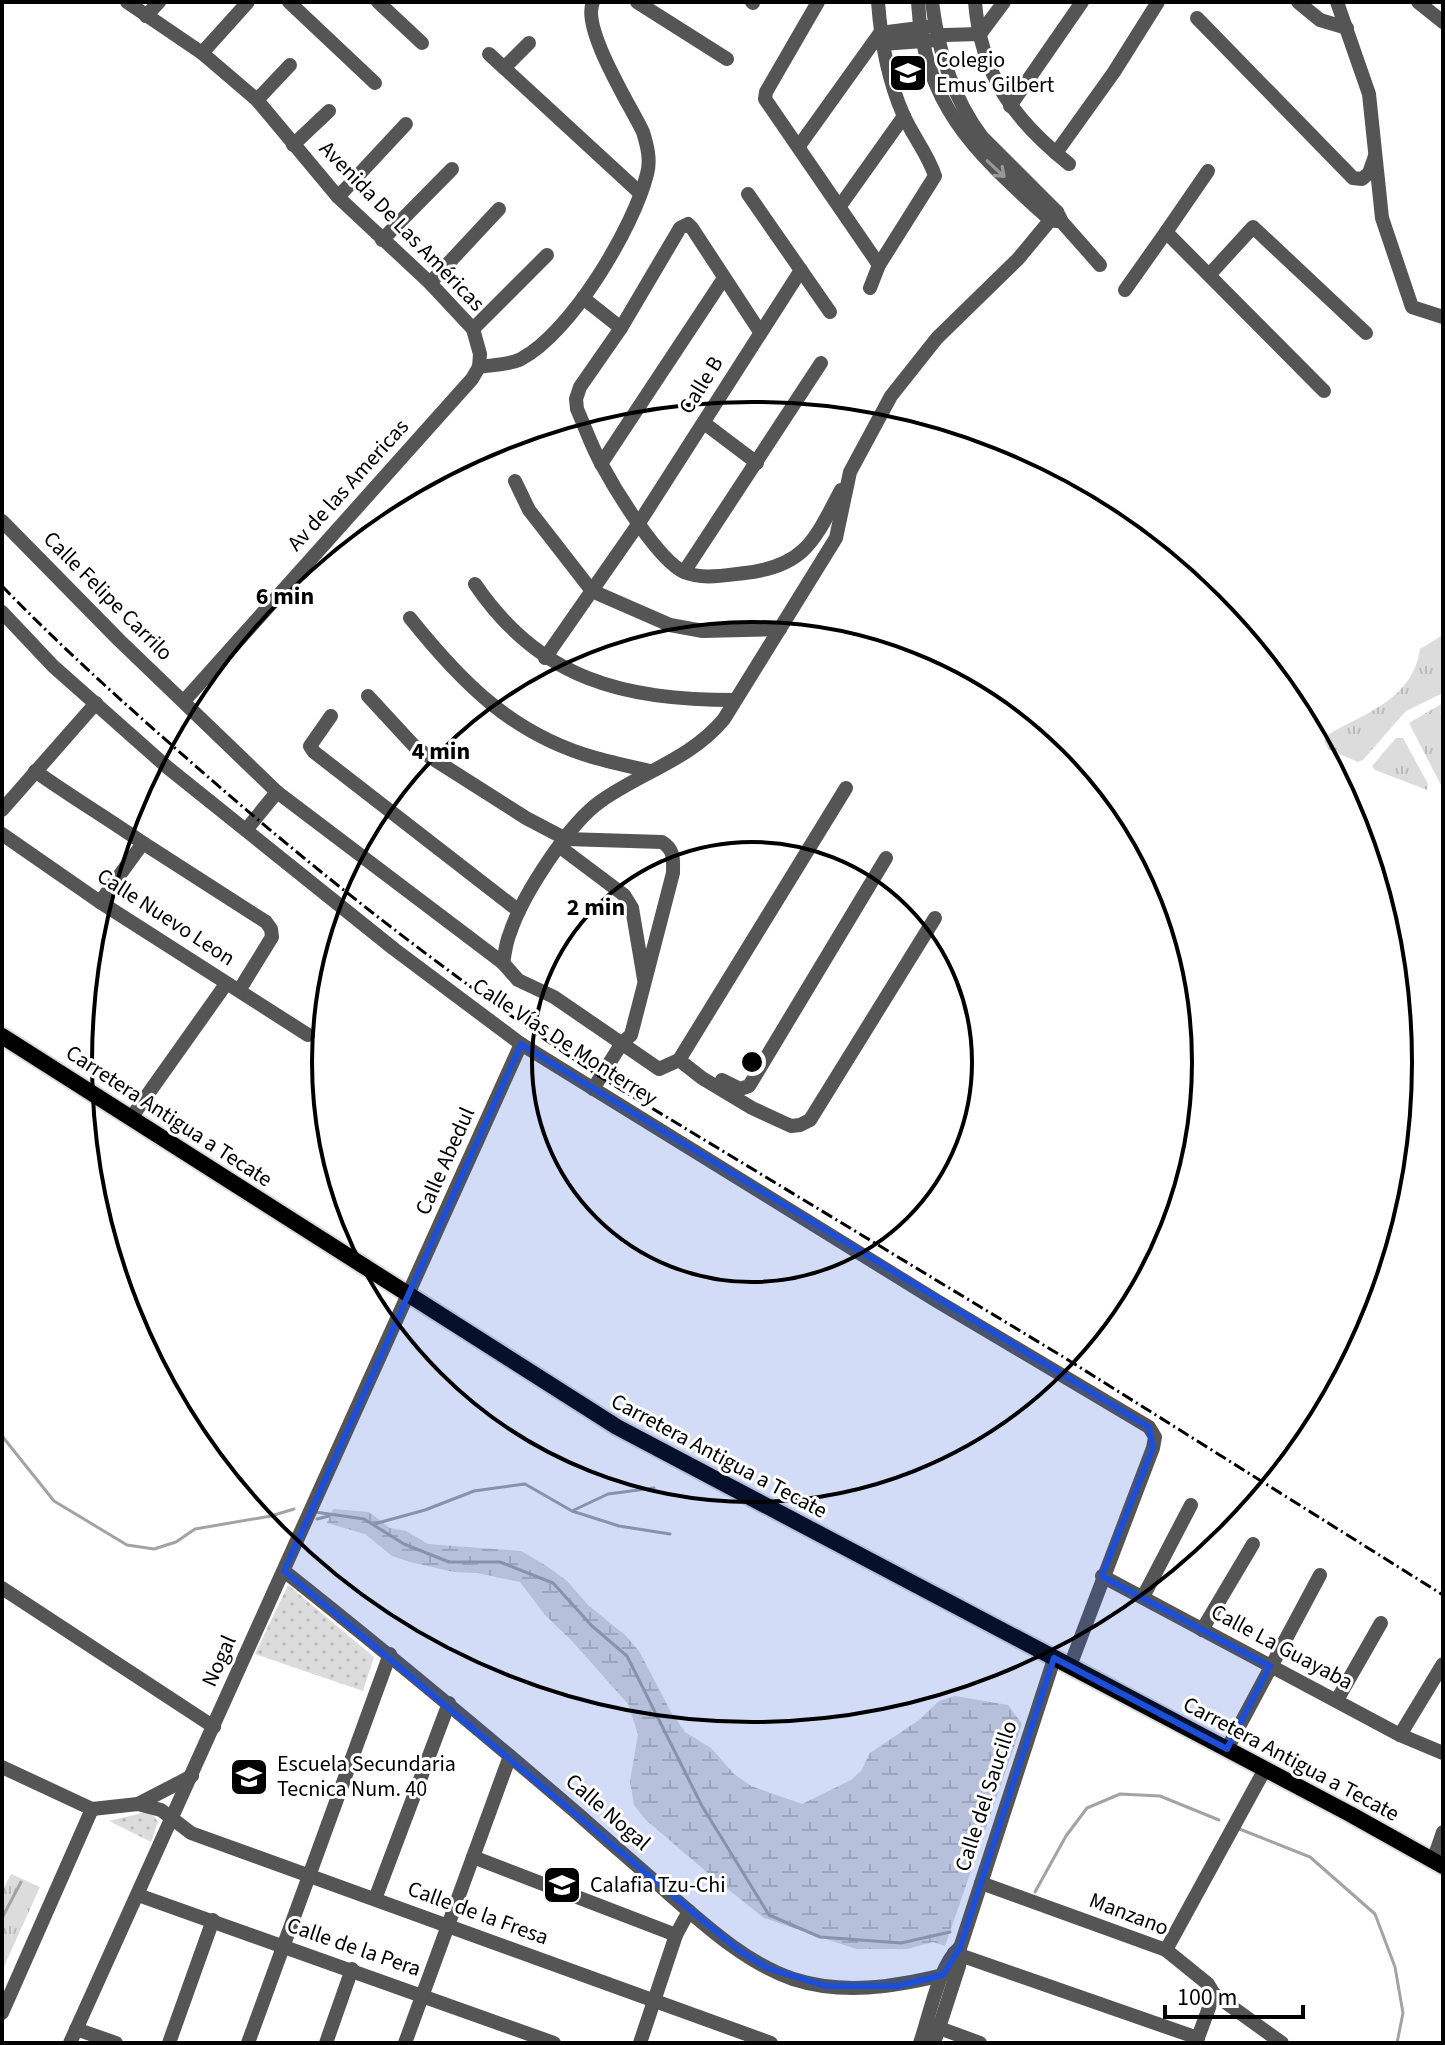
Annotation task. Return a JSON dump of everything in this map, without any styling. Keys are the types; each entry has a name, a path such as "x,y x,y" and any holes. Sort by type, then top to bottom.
{"main road":[{"name":"Carretera Antigua a Tecate","path":"2,1036 409,1296 651,1446 1438,1863"}],"street":[{"name":"Avenida De Las Américas","path":"127,2 202,53 257,100 338,197 430,283 473,329 479,341 479,367"},
{"path":"146,16 159,2"},
{"path":"202,53 248,2"},
{"path":"289,2 375,83"},
{"path":"378,2 422,43"},
{"path":"479,367 520,360 552,333 583,298 599,277 625,229 648,171 643,132 594,35 590,10 593,2"},
{"path":"637,2 727,59"},
{"path":"818,2 766,92 765,99 879,265"},
{"path":"870,288 879,265 935,176 904,116 878,39 878,2"},
{"path":"918,2 920,34 938,88 962,133 988,162 1056,218"},
{"path":"932,2 960,102 972,123 1100,265"},
{"path":"975,2 990,71 1010,106 1023,123 1069,164"},
{"path":"980,34 1004,2"},
{"path":"1010,106 1082,2"},
{"path":"1056,153 1114,72 1158,2"},
{"path":"1298,2 1320,20 1347,28"},
{"path":"1337,2 1369,94 1382,218 1412,307 1443,317"},
{"path":"1418,2 1443,22"},
{"path":"1197,18 1353,178 1362,179 1369,173 1377,150"},
{"path":"799,146 878,39 920,34 980,34"},
{"path":"504,68 529,43"},
{"path":"489,54 640,193"},
{"path":"257,100 290,65"},
{"path":"293,145 329,111"},
{"path":"840,206 904,116"},
{"path":"338,197 406,124"},
{"path":"382,240 452,169"},
{"path":"1125,290 1208,171"},
{"path":"748,194 830,312"},
{"path":"430,283 499,209"},
{"path":"760,332 688,224 680,228 621,328 580,387 576,399 577,409 601,464 639,523 669,562 684,572 723,575 758,572 806,551 891,396 937,338 1056,218"},
{"path":"1210,274 1253,227 1366,333"},
{"path":"1166,232 1324,391"},
{"path":"473,329 547,255"},
{"name":"Calle B","path":"545,658 639,523 801,270"},
{"path":"601,464 724,278"},
{"path":"583,298 621,328"},
{"path":"684,572 821,363"},
{"name":"Av de las Americas","path":"184,701 472,379 479,367"},
{"path":"704,423 757,463"},
{"path":"503,963 509,934 519,911 583,816 601,801 708,738 735,700 836,538 850,472"},
{"path":"515,481 529,510 592,591 670,625 703,631 780,629"},
{"name":"Calle Felipe Carrilo","path":"2,521 119,640 277,792 503,963 518,980 554,997 659,1069 684,1063"},
{"path":"475,584 510,629 545,658 603,684 673,699 735,700"},
{"name":"Calle Vías De Monterrey","path":"2,612 53,666 167,767 394,949 521,1044 937,1301 1149,1427 1155,1437"},
{"path":"410,618 445,662 504,715 534,733 581,753 650,771"},
{"path":"368,696 416,748 563,843 624,895 632,908 645,983"},
{"path":"2,810 96,703"},
{"path":"331,716 310,746 314,752 519,911"},
{"path":"35,771 78,802 100,813 266,922 271,929 272,937 131,1118"},
{"path":"684,1063 846,788"},
{"path":"246,830 277,792"},
{"name":"Calle Nuevo Leon","path":"2,834 100,902 308,1035"},
{"path":"563,843 662,842 669,846 673,854 673,873 631,1035 622,1043 593,1089"},
{"path":"100,902 143,843"},
{"path":"684,1063 697,1066 740,1089 749,1086 886,858"},
{"path":"684,1063 702,1078 752,1108 791,1126 810,1120 935,918"},
{"name":"Calle Abedul","path":"409,1296 521,1044"},
{"name":"Nogal","path":"73,2036 409,1296"},
{"name":"Calle del Saucillo","path":"920,2043 934,2032 981,1883 1062,1662 1102,1576 1155,1437"},
{"path":"1143,1597 1191,1505"},
{"path":"1202,1630 1253,1544"},
{"name":"Calle Nogal","path":"284,1571 449,1703 689,1911 747,1956 795,1979 852,1989 898,1986 943,1975"},
{"path":"1227,1749 1320,1575"},
{"name":"Calle La Guayaba","path":"1102,1576 1400,1735 1443,1753"},
{"path":"2,1588 214,1727"},
{"path":"1337,1700 1381,1623"},
{"path":"248,2043 390,1654"},
{"path":"1400,1735 1443,1664"},
{"path":"375,1899 449,1703"},
{"path":"405,2043 510,1756"},
{"path":"2,1767 92,1809 138,1804 192,1776"},
{"path":"1166,1950 1265,1769"},
{"name":"Calle de la Fresa","path":"138,1804 161,1810 191,1833 771,2043"},
{"path":"2,2013 92,1809"},
{"path":"1438,1863 1443,1832"},
{"path":"473,1857 676,1935"},
{"name":"Manzano","path":"981,1883 1166,1950 1208,1984 1214,1994 1282,2043"},
{"name":"Calle de la Pera","path":"138,1895 554,2043"},
{"path":"640,2043 676,1935 689,1911"},
{"path":"169,2043 213,1920"},
{"path":"958,1952 1197,2041 1214,1994"},
{"name":"Calle del Saucillo","path":"934,2032 943,1975 958,1952"},
{"path":"326,2043 352,1969"},
{"path":"934,2032 980,2043"},
{"path":"73,2036 116,2043"}],"highlighted area":[{"path":"521,1044 1149,1427 1153,1448 1102,1576 1270,1666 1227,1749 1054,1658 960,1948 943,1975 898,1986 825,1986 767,1968 738,1950 284,1571"}],"green space":[{"path":"1443,635 1443,693 1406,711 1363,760 1358,762 1328,749 1324,741 1329,734 1398,692 1416,666 1420,649"},
{"path":"1443,703 1440,713 1443,719 1442,787 1409,723"},
{"path":"1396,738 1403,738 1428,784 1427,790 1375,770 1372,766"},
{"path":"333,1509 369,1512 390,1528 406,1531 428,1544 521,1551 545,1565 567,1581 588,1605 625,1635 639,1651 685,1732 711,1748 734,1774 751,1786 802,1804 851,1780 861,1771 870,1753 919,1720 939,1701 955,1696 1008,1705 1022,1724 945,1946 933,1942 907,1949 856,1949 764,1918 646,1820 634,1805 630,1782 638,1734 628,1704 545,1615 520,1582 477,1573 454,1572 392,1556 365,1534 327,1523"},
{"path":"288,1585 374,1657 363,1691 255,1654"},
{"path":"151,1812 158,1822 151,1842 109,1821"},
{"path":"11,1874 40,1887 2,1971 2,1891"}],"waterway":[{"path":"2,1436 54,1501 127,1545 154,1549 176,1542 195,1529 294,1509"},
{"path":"374,1524 425,1510 474,1491 525,1484 572,1511 619,1526 670,1534"},
{"path":"574,1510 608,1494 654,1488"},
{"path":"315,1512 364,1519 404,1544 449,1562 500,1562 553,1583 592,1626 627,1656 702,1806 769,1915 820,1937 901,1943 950,1932"},
{"path":"317,1519 329,1516"},
{"path":"1035,1892 1066,1836 1087,1808 1120,1794 1160,1796 1219,1820"},
{"path":"1237,1828 1310,1857 1375,1914 1395,1967 1403,2013 1397,2043"},
{"path":"2,1918 21,1882"}],"railway":[{"path":"2,586 103,683 254,816 399,933 550,1043 602,1078 1065,1358 1443,1595"}],"place":[{"name":"Colegio Emus Gilbert","path":"908,73"},
{"name":"Escuela Secundaria Tecnica Num. 40","path":"249,1777"},
{"name":"Calafia Tzu-Chi","path":"562,1885"}]}
